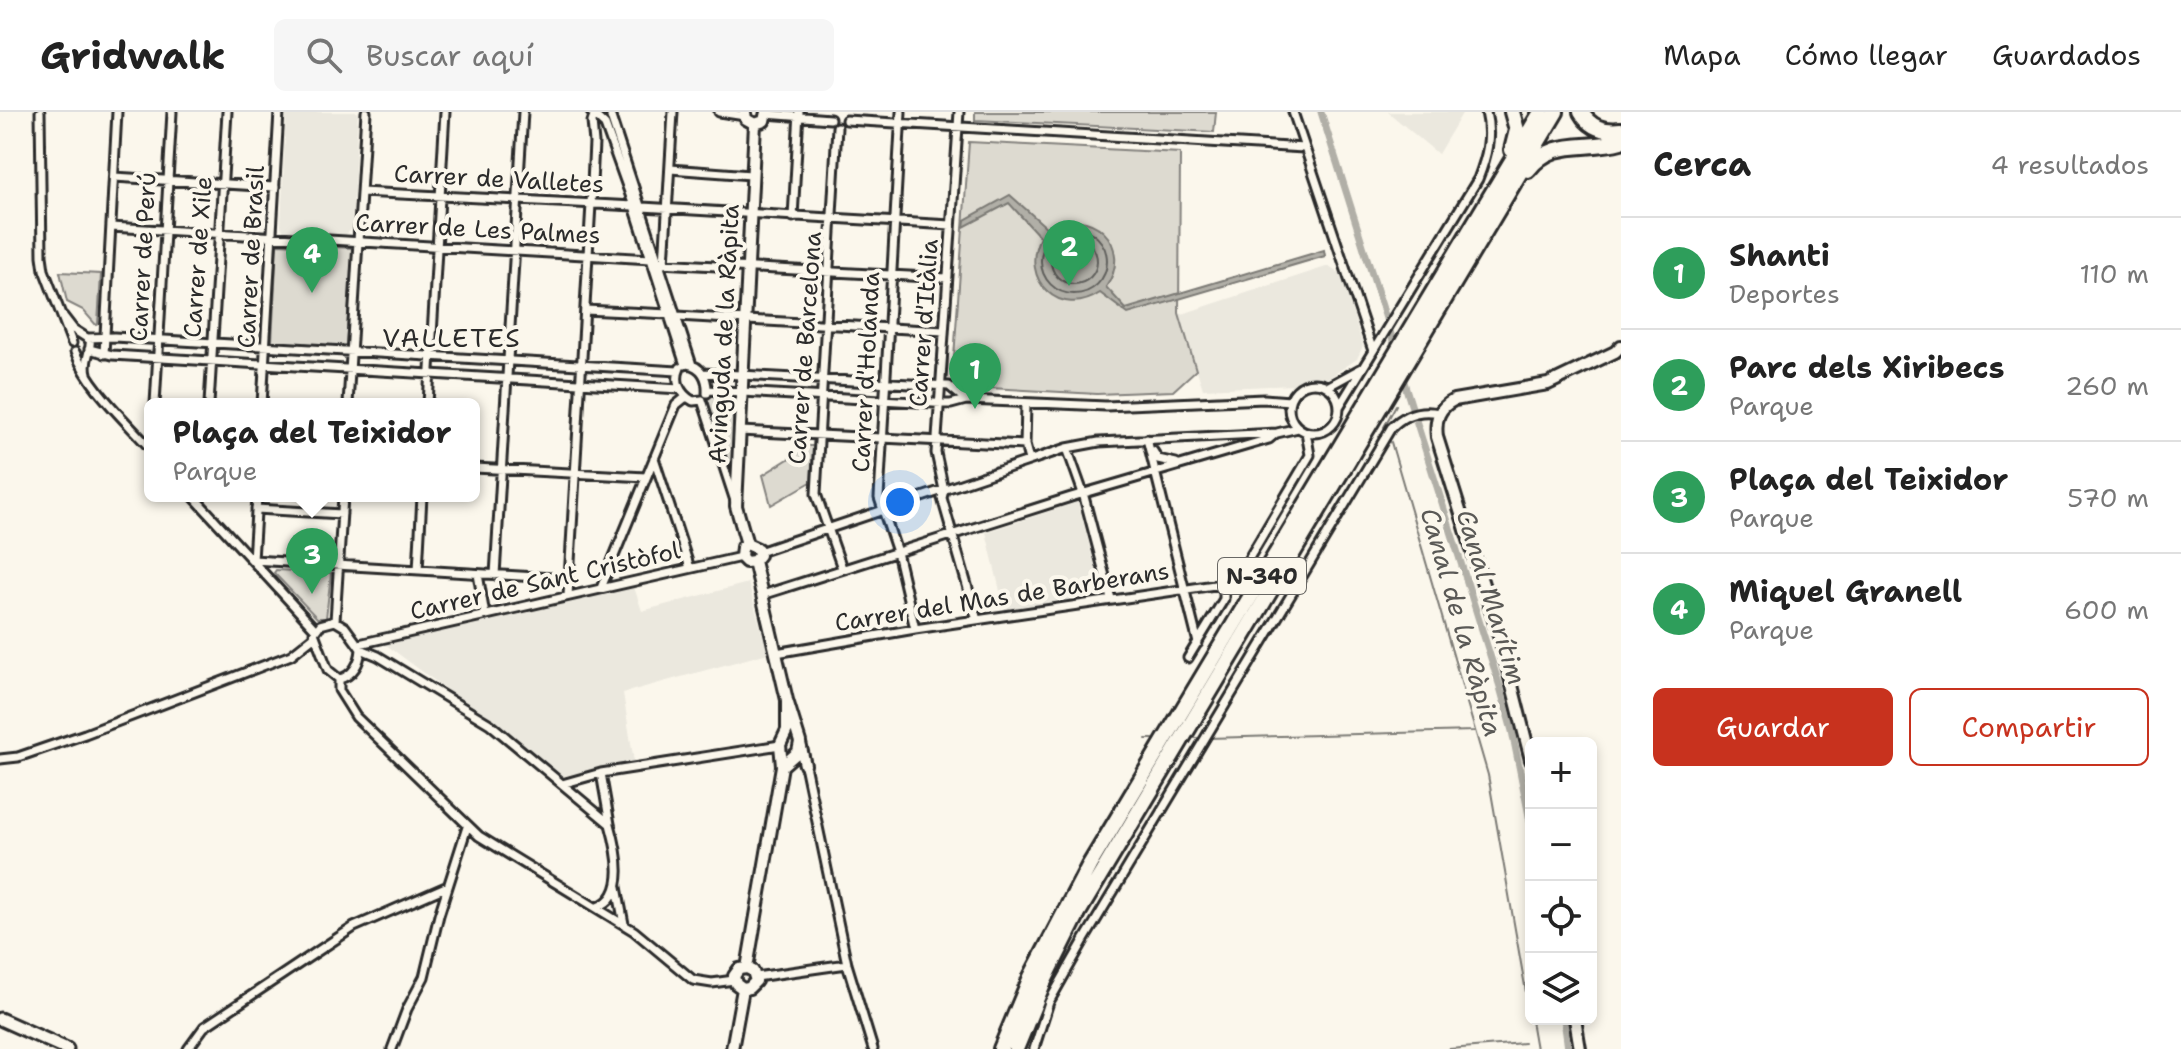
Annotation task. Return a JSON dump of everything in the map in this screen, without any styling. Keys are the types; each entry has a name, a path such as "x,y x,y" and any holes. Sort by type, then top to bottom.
{"highway":[{"path":"1502,175 1517,130 1512,112"},
{"name":"N-340","path":"1001,1049 1031,977 1089,866 1541,112"},
{"name":"N-340","path":"1016,1049 1043,983 1078,913 1556,112"},
{"path":"1581,112 1595,127 1604,131 1621,130"},
{"path":"1497,212 1533,164 1550,151 1565,146 1621,141"}],"main road":[{"path":"0,1019 67,1049"}],"street":[{"path":"104,354 117,112"},
{"name":"Carrer de Perú","path":"155,398 172,112"},
{"name":"Carrer de Xile","path":"209,398 227,112"},
{"name":"Carrer de Brasil","path":"262,398 279,112"},
{"path":"349,398 366,112"},
{"path":"428,398 445,112"},
{"path":"495,575 523,112"},
{"path":"662,263 673,112"},
{"path":"719,112 739,113 755,124 764,121 766,113 835,114 846,120 1304,148"},
{"name":"Carrer d'Holanda","path":"901,112 879,498 897,552 915,629"},
{"name":"Carrer d'Itàlia","path":"959,112 936,453 944,490 942,498 977,620"},
{"path":"1293,112 1373,351"},
{"path":"873,1049 847,964 800,740 787,700 762,595 756,557 756,547 747,544 741,550 741,557 746,562 756,557 828,529 1067,448 1099,442 1302,430 1320,432 1332,425 1339,407 1478,179 1488,155 1486,112"},
{"path":"39,113 40,244 44,270 75,352 88,375 144,441"},
{"path":"595,116 607,120 612,114"},
{"path":"612,114 651,259 673,315"},
{"path":"793,217 799,114"},
{"path":"835,114 833,125 843,125 846,120"},
{"path":"568,596 591,204 592,122 595,116"},
{"path":"595,116 605,125 662,263 688,365 703,373 940,385 956,389 966,400"},
{"name":"Avinguda de la Ràpita","path":"747,544 736,506 755,124"},
{"name":"Carrer de Barcelona","path":"837,127 816,494 842,568"},
{"path":"670,169 751,175"},
{"path":"114,177 275,187"},
{"name":"Carrer de Valletes","path":"361,192 951,225"},
{"name":"Carrer de Les Palmes","path":"111,227 651,259"},
{"path":"662,263 947,278"},
{"path":"585,310 944,331"},
{"path":"60,311 91,343 85,367 88,375"},
{"path":"72,343 84,336 678,371 688,365"},
{"path":"1525,737 1501,642 1437,437 1436,420 1448,403 1463,397 1548,384 1619,349"},
{"path":"75,352 680,389"},
{"path":"1327,387 1364,367"},
{"path":"678,371 680,389 686,397 693,401 702,400"},
{"path":"703,373 707,390 702,400 736,506"},
{"path":"1302,430 1290,415 1290,401 1305,384 1327,387 1337,399 1339,407"},
{"path":"707,390 939,404 966,400 1106,406 1264,399 1290,401"},
{"path":"601,588 676,405 686,397"},
{"path":"1026,404 1025,445 1029,460"},
{"path":"1034,1049 1049,1002 1149,828 1391,428 1414,413 1428,410 1439,413"},
{"name":"Carrer del Mas de Barberans","path":"776,653 915,629 1235,582 1310,455 1302,430"},
{"path":"740,431 1025,445"},
{"path":"762,595 1083,493 1269,439 1277,433"},
{"path":"1147,439 1158,459 1168,463 1186,463"},
{"path":"1147,439 1198,643"},
{"path":"1067,448 1083,493 1111,599"},
{"path":"654,458 690,568"},
{"path":"480,468 646,477"},
{"path":"198,502 316,633 328,670 339,679 345,678 357,665 360,646"},
{"path":"202,502 202,506"},
{"path":"253,560 257,502"},
{"path":"335,621 343,502"},
{"path":"418,570 422,502"},
{"path":"256,509 342,514"},
{"name":"Carrer de Sant Cristòfol","path":"360,646 741,557"},
{"path":"253,560 569,579"},
{"path":"478,574 485,615"},
{"path":"1188,658 1224,599 1219,584"},
{"path":"0,759 18,757 73,738 291,655 316,633 320,625 335,621 345,627 360,646 490,724 610,824"},
{"path":"1193,625 1206,629"},
{"path":"339,679 339,690 356,717 467,827 597,907 661,951 693,980 712,983 734,980"},
{"path":"747,968 782,766 781,743 787,730 787,700"},
{"path":"562,784 601,773 781,743 792,734 800,740"},
{"path":"782,766 800,749 800,740"},
{"path":"781,743 784,753 794,754 805,765"},
{"path":"601,773 625,926"},
{"path":"392,1049 407,1009 424,977 467,827"},
{"path":"188,1049 206,1026 354,927 448,886"},
{"path":"597,907 611,899 617,887"},
{"path":"743,989 752,986 758,977 847,964"},
{"path":"734,980 739,969 747,968 758,977"},
{"path":"734,980 743,989"},
{"path":"732,1049 743,989"},
{"path":"1576,1025 1580,1049"}],"shaded area":[{"path":"286,112 358,112 352,229 344,236 284,232 281,226"},
{"path":"975,112 1216,112 1214,132 975,120"},
{"path":"1388,112 1463,112 1438,154"},
{"path":"969,142 1180,153 1179,313 1196,370 1173,391 1097,394 971,387 953,372"},
{"path":"277,244 353,248 346,346 272,342"},
{"path":"1329,266 1341,274 1363,346 1357,359 1327,379 1304,379 1294,385 1203,389 1179,315"},
{"path":"60,272 101,274 98,324 83,310 67,302"},
{"path":"712,394 733,396 733,486 705,402"},
{"path":"813,446 811,482 771,505 763,475"},
{"path":"1078,502 1102,593 1005,612 986,532"},
{"path":"276,570 331,573 326,618 317,618 274,573"},
{"path":"748,583 768,653 623,693 634,762 563,776 385,644 634,587 642,611"}],"water":[{"path":"1010,195 1048,229 1064,222 1079,221 1092,224 1104,232 1115,256 1114,271 1106,287 1126,309 1324,250 1325,256 1128,314 1100,293 1071,302 1047,291 1039,281 1035,268 1040,237 1009,203 964,227 965,220"}],"waterway":[{"name":"Canal Marítim","path":"1321,112 1394,344"},
{"name":"Canal Marítim","path":"1404,382 1500,687 1528,809"},
{"path":"1384,427 1396,405"},
{"name":"Canal de la Ràpita","path":"1391,442 1488,775 1536,1049"},
{"path":"1208,738 1474,731"},
{"path":"1193,738 1200,738"},
{"path":"1146,739 1153,739"},
{"name":"Canal Marítim","path":"1565,1025 1568,1049"},
{"path":"1449,1049 1524,1043"}],"place":[{"name":"Parc dels Xiribecs","path":"1069,286"},
{"name":"Miquel Granell","path":"312,293"},
{"name":"Shanti","path":"975,409"},
{"name":"Plaça del Teixidor","path":"312,594"}],"district":[{"name":"VALLETES","path":"452,337"}]}
